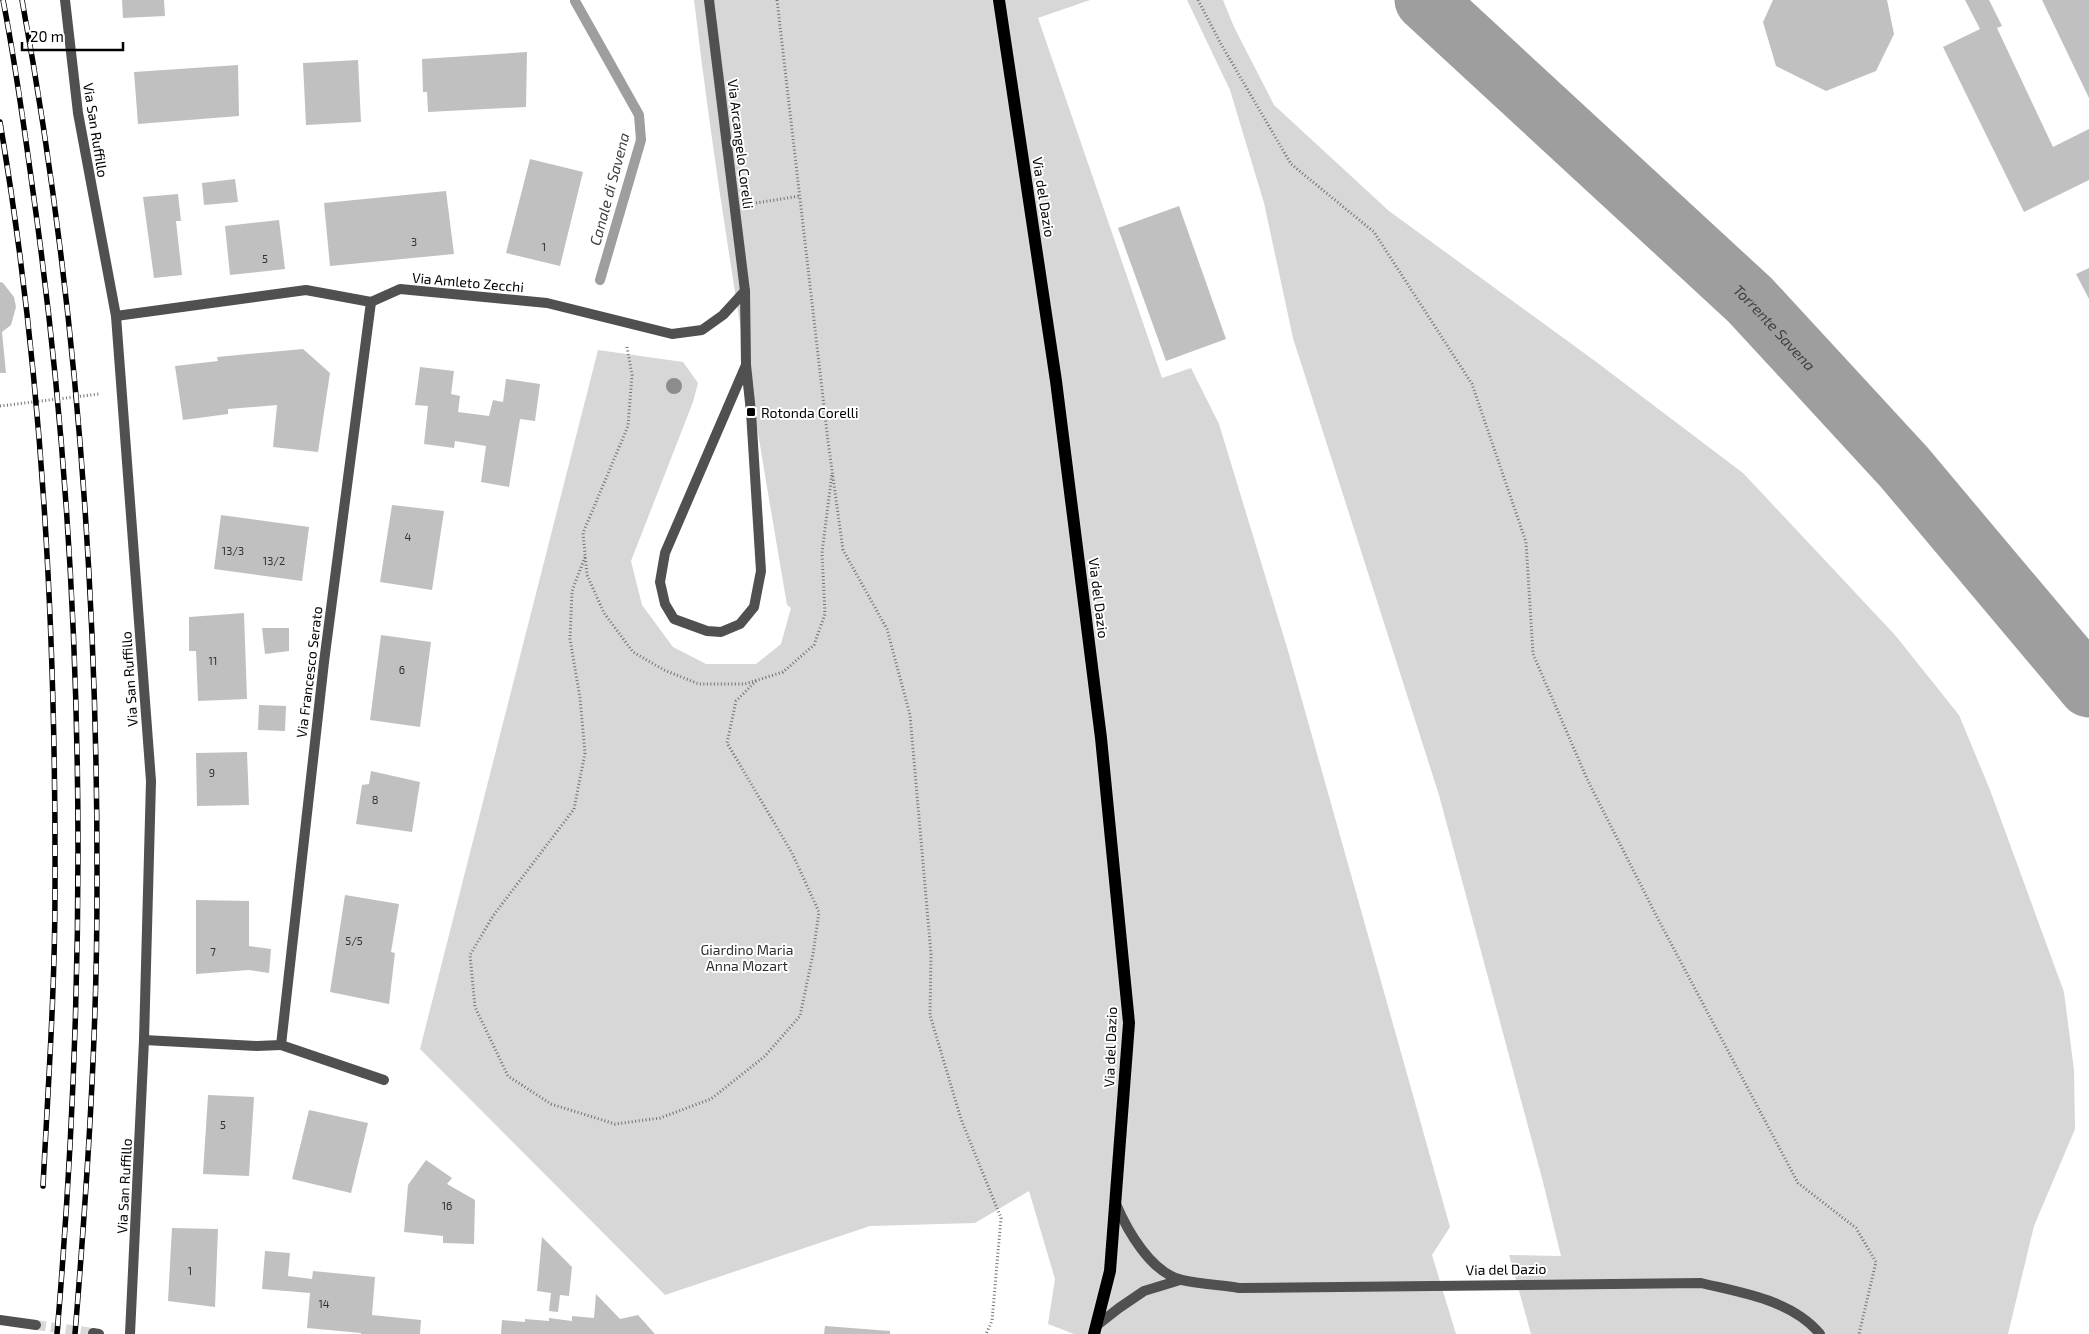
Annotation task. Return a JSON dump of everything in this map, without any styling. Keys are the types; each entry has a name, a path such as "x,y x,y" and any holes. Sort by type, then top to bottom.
{"main road":[{"name":"Via del Dazio","path":"1000,0 1056,381 1101,738 1129,1023 1110,1271 1096,1330"}],"street":[{"name":"Via San Ruffillo","path":"65,0 78,113 116,316 151,781 144,1040 130,1334"},
{"name":"Via Arcangelo Corelli","path":"709,0 745,291 746,365 751,412 761,571 754,607 740,624 721,632 707,631 674,619 665,604 660,582 665,553 746,365"},
{"name":"Via Amleto Zecchi","path":"371,302 400,289 546,303 672,334 702,330 723,315 745,291"},
{"path":"116,316 306,290 371,302"},
{"name":"Via Francesco Serato","path":"281,1045 324,662 371,302"},
{"path":"144,1040 257,1046 281,1045 384,1080"},
{"name":"Via del Dazio","path":"1116,1204 1123,1221 1139,1247 1160,1268 1180,1280 1239,1288 1701,1283 1764,1298 1809,1321 1820,1334"},
{"name":"Via del Dazio","path":"1096,1330 1119,1308 1144,1291 1180,1280"},
{"path":"0,1320 36,1325"}],"path":[{"path":"777,0 832,469 844,550 887,629 910,714 931,954 930,1014 961,1119 1001,1218 992,1321 986,1334"},
{"path":"1198,0 1221,44 1292,164 1374,232 1472,384 1526,542 1533,654 1588,781 1662,927 1798,1183 1856,1228 1876,1262 1859,1334"},
{"path":"770,201 800,196"},
{"path":"627,349 632,375 628,426 583,533 586,575 604,613 633,652 664,670 699,684 745,684 782,672 814,644 825,614 822,553 832,469"},
{"path":"0,406 121,391"},
{"path":"585,557 572,591 570,639 580,698 585,753 574,809 493,916 470,956 475,1007 508,1076 551,1104 615,1124 660,1118 711,1099 765,1056 800,1016 813,954 819,912 792,853 727,743 736,701 757,680"}],"green space":[{"name":"Giardino Maria Anna Mozart","path":"694,0 1090,0 1038,18 1162,378 1191,368 1219,424 1289,654 1450,1227 1432,1255 1456,1334 1074,1334 1048,1324 1055,1279 1029,1191 975,1223 870,1226 665,1295 420,1049 598,350 683,362 698,383 693,402 631,561 642,605 673,647 706,664 756,664 781,644 791,608 787,605 761,454 714,152"},
{"path":"1187,0 1223,0 1234,27 1274,105 1389,211 1595,361 1743,473 1895,635 1959,715 1990,790 2064,992 2074,1070 2075,1129 2034,1226 2008,1334 1531,1334 1509,1255 1561,1256 1543,1182 1439,795 1293,338 1264,203 1230,90"}],"building":[{"path":"122,0 164,0 165,16 123,18"},
{"path":"1773,0 1887,0 1894,34 1876,71 1826,91 1776,66 1763,22"},
{"path":"1965,0 1989,0 2002,26 1997,28 2053,147 2089,129 2089,180 2024,212 1943,47 1980,29"},
{"path":"2042,0 2089,0 2089,98"},
{"path":"527,52 526,107 428,112 427,92 423,92 422,59"},
{"path":"358,60 361,122 306,125 303,63"},
{"path":"238,65 239,116 138,124 134,72"},
{"path":"530,159 583,172 560,266 506,253"},
{"path":"235,179 238,202 204,205 202,183"},
{"path":"446,191 454,254 330,266 324,203"},
{"path":"178,194 181,221 176,221 182,275 154,278 143,197"},
{"path":"1179,206 1226,339 1166,361 1118,228"},
{"path":"279,220 285,269 230,275 225,226"},
{"path":"2089,268 2089,299 2076,274"},
{"path":"0,282 3,283 14,297 16,307 11,325 2,332 6,373 0,373"},
{"path":"303,349 330,373 318,452 273,447 277,405 228,409 228,414 183,420 175,366 218,361 217,357"},
{"path":"420,367 454,371 451,394 460,396 458,412 489,416 493,400 503,402 506,379 540,384 535,421 520,419 509,487 481,482 486,446 455,441 454,448 424,444 428,406 415,405"},
{"path":"392,505 444,511 432,590 380,582"},
{"path":"221,515 309,527 302,581 214,569"},
{"path":"244,613 247,699 198,701 196,651 189,651 189,617"},
{"path":"262,628 289,628 289,651 265,654"},
{"path":"381,635 431,642 420,727 370,720"},
{"path":"259,705 286,706 285,731 258,730"},
{"path":"247,752 249,805 197,806 196,753"},
{"path":"371,771 420,782 412,832 356,824 362,785 369,784"},
{"path":"345,895 399,904 391,952 395,953 389,1004 330,992"},
{"path":"196,900 249,901 249,946 271,949 269,973 249,970 196,974"},
{"path":"208,1095 254,1097 249,1176 203,1174"},
{"path":"309,1110 368,1123 351,1193 292,1179"},
{"path":"426,1160 452,1178 447,1184 475,1200 474,1244 443,1243 443,1236 404,1232 408,1185"},
{"path":"172,1228 218,1229 215,1307 168,1301"},
{"path":"542,1237 572,1267 569,1296 560,1295 558,1312 549,1311 551,1293 537,1291"},
{"path":"265,1251 290,1253 288,1276 312,1279 313,1271 375,1277 372,1315 421,1320 420,1334 361,1334 307,1328 310,1293 262,1289"},
{"path":"596,1294 620,1319 638,1315 655,1334 501,1334 502,1320 525,1322 525,1319 549,1321 549,1318 572,1321 572,1316 594,1318"},
{"path":"825,1326 890,1331 890,1334 824,1334"}],"waterway":[{"name":"Torrente Savena","path":"1425,0 1750,300 1904,467 2089,687"},
{"name":"Canale di Savena","path":"575,1 639,115 641,140 600,280"}],"tunnel":[{"path":"36,1325 93,1333"}],"railway":[{"path":"3,0 24,124 52,340 73,624 78,908 74,1050 57,1334"},
{"path":"22,0 41,110 70,332 88,555 93,667 97,946 87,1168 75,1334"},
{"path":"0,122 15,217 37,409 44,505 53,698 55,928 43,1186"}],"place":[{"name":"Rotonda Corelli","path":"751,412"}]}
